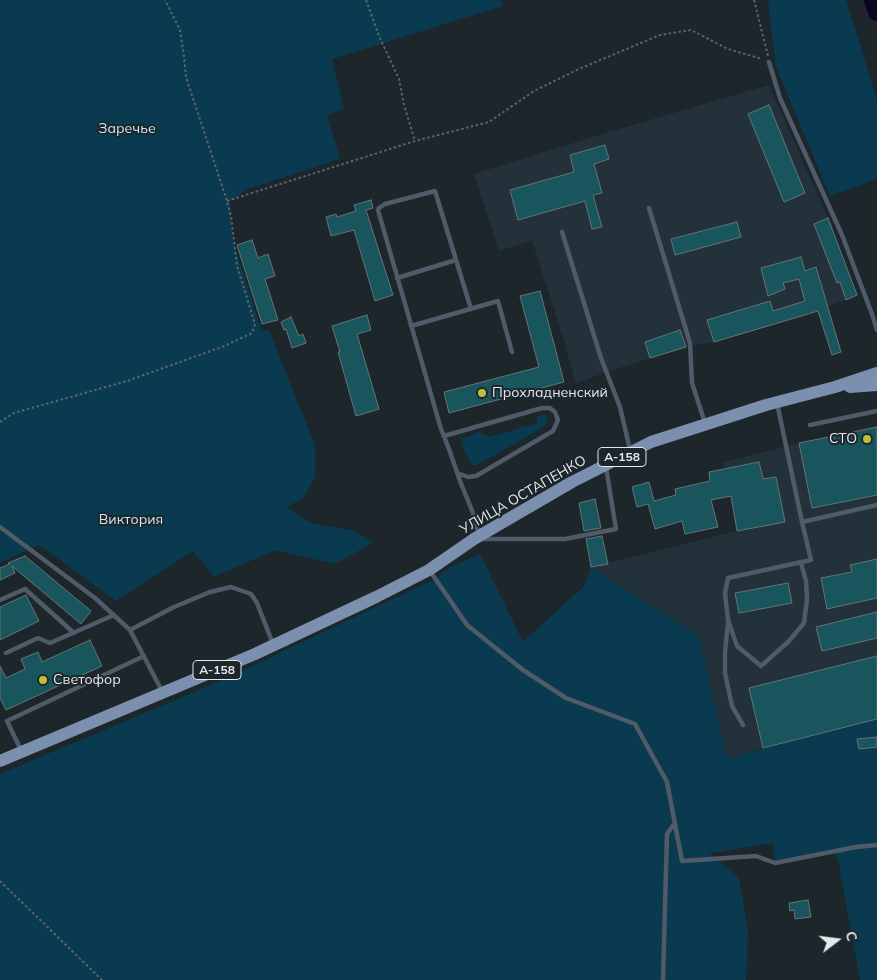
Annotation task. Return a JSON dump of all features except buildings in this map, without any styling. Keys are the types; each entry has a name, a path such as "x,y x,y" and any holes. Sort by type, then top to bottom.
{"main road":[{"name":"УЛИЦА ОСТАПЕНКО","path":"429,570 476,537 572,482 651,442 776,402 835,387 877,373"},
{"name":"УЛИЦА ОСТАПЕНКО","path":"835,387 877,385"},
{"name":"А-158","path":"0,761 273,646 429,570"}],"lane":[{"path":"770,62 780,98 842,235 877,330"},
{"path":"470,309 435,190 385,204 379,208 397,278 441,429 473,513 476,537 565,539 616,529 606,465"},
{"path":"649,208 690,343 692,383 705,424"},
{"path":"562,232 601,358 620,407 631,452"},
{"path":"397,278 456,260"},
{"path":"411,326 498,301 512,352"},
{"path":"743,725 732,706 725,673 728,620 725,592 728,578 811,560 776,402"},
{"path":"444,436 542,408 550,408 555,412 558,420 554,431 476,476 468,477 457,473"},
{"path":"810,425 877,411"},
{"path":"802,522 877,505"},
{"path":"0,527 95,598 130,630 162,693"},
{"path":"728,620 738,646 761,666 789,641 804,623 807,599 806,581 801,562"},
{"path":"429,570 466,625 523,670 566,698 635,724 667,782 682,861 756,856 775,864 856,847 877,845"},
{"path":"130,630 174,607 210,592 231,587 251,594 257,603 273,646"},
{"path":"0,600 25,589 74,633"},
{"path":"6,653 38,638 50,643 114,615"},
{"path":"22,752 7,721 144,656"},
{"path":"663,980 667,834 674,824"}],"path":[{"path":"0,422 14,413 136,378 222,347 252,333 255,324 237,266 231,216 186,77 180,30 165,0"},
{"path":"366,0 379,36 399,79 404,105 415,141"},
{"path":"754,0 770,62"},
{"path":"227,201 415,141 489,122 534,91 578,69 660,35 691,30 728,49 770,62"},
{"path":"0,881 102,980"}],"shaded area":[{"path":"769,85 828,218 857,296 777,324 714,342 686,347 603,373 576,384 532,241 499,251 474,174"},
{"path":"877,427 877,719 727,758 699,636 591,567 737,531 723,462 799,443"}],"green space":[{"name":"Заречье","path":"0,0 501,0 503,6 332,59 344,109 327,115 340,159 248,189 230,202 233,241 262,331 269,330 315,445 315,478 303,498 287,507 310,523 356,531 373,543 335,564 275,550 214,577 193,551 116,601 39,545 0,563"},
{"path":"768,0 846,0 877,99 877,179 830,196 776,67"},
{"path":"545,415 548,422 545,426 494,456 476,465 472,465 464,450 461,439 479,432 489,437 538,423 537,416"},
{"path":"480,554 523,642 585,585 591,567 699,636 727,758 877,719 877,980 860,980 838,860 834,851 775,863 773,843 711,853 707,851 739,878 748,931 746,980 0,980 0,774 218,682 435,579 449,568"}],"waterway":[{"path":"873,0 877,12"}],"place":[{"name":"Прохладненский","path":"482,393"},
{"name":"СТО","path":"867,439"},
{"name":"Светофор","path":"43,680"}],"park label":[{"name":"Виктория","path":"131,520"}]}
